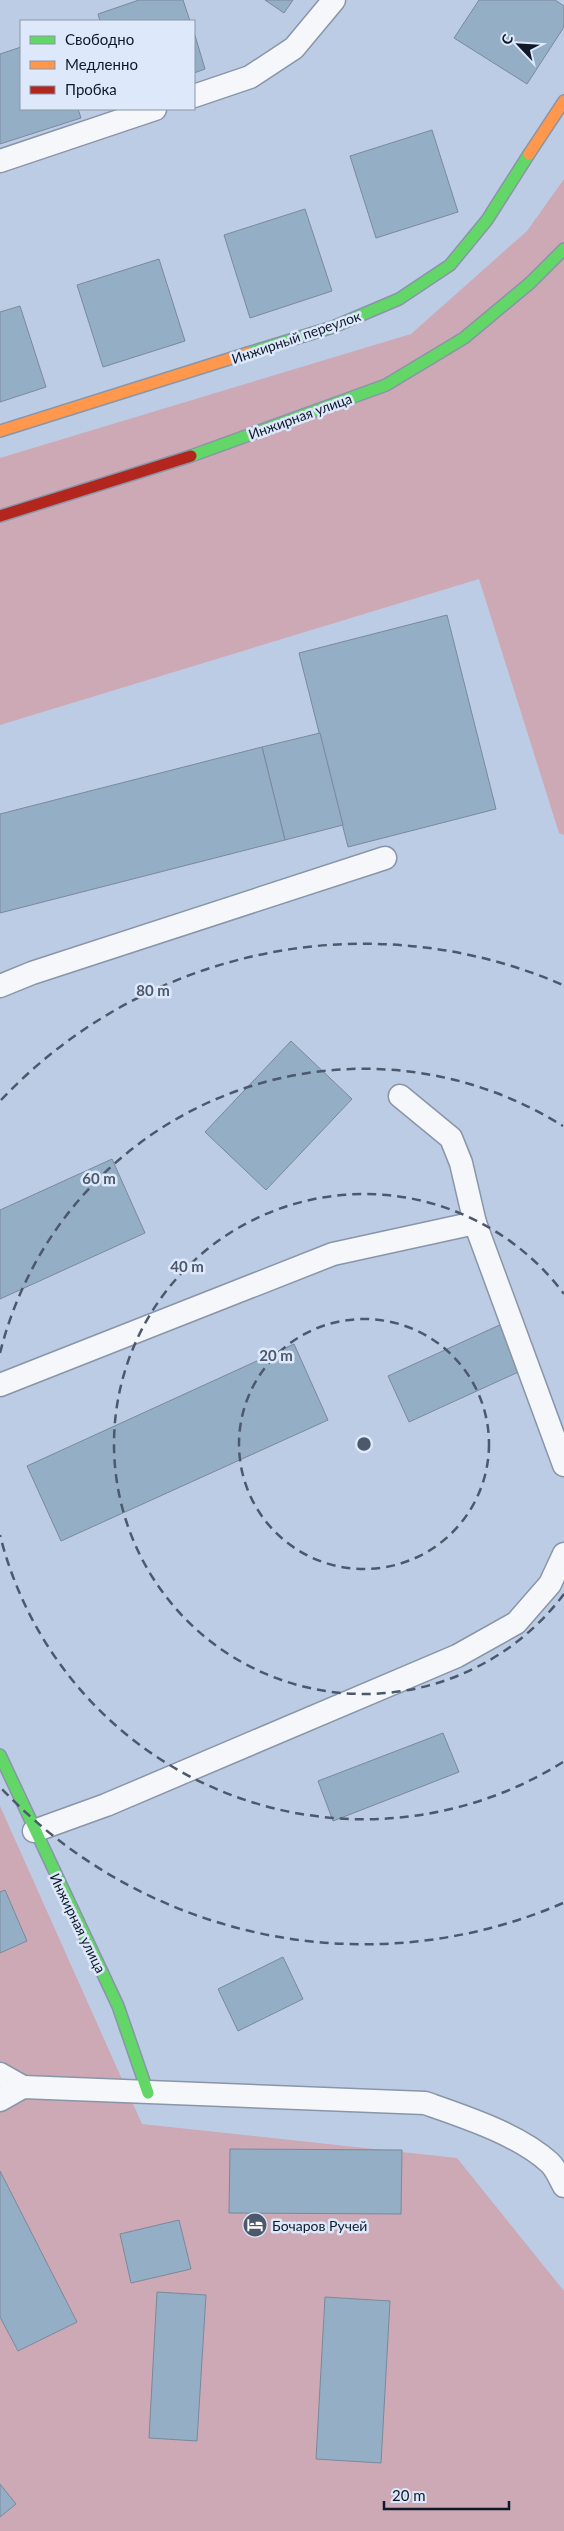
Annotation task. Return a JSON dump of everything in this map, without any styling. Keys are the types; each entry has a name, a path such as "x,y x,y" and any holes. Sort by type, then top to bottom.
{"street":[{"name":"Инжирный переулок","path":"0,431 333,327 399,299 450,265 487,220 564,101"},
{"name":"Инжирная улица","path":"0,516 185,458 386,385 464,338 530,283 564,248"},
{"name":"Инжирная улица","path":"0,1755 34,1831 118,2006 148,2093"}],"lane":[{"path":"195,96 250,77 294,48 334,0"},
{"path":"0,161 152,110"},
{"path":"0,986 41,970 385,858"},
{"path":"400,1096 451,1138 461,1163 475,1223 564,1465"},
{"path":"0,1385 333,1254 475,1223"},
{"path":"34,1831 106,1805 457,1656 516,1623 550,1584 564,1554"},
{"path":"0,2074 23,2087 425,2103 471,2119 519,2142 550,2164 564,2186"},
{"path":"0,2100 23,2087"}],"shaded area":[{"path":"564,179 564,835 559,833 479,579 0,725 0,458 411,334 527,231"},
{"name":"Бочаров Ручей","path":"0,1806 142,2124 457,2158 564,2291 564,2531 0,2531"}],"building":[{"path":"139,0 183,0 190,20 100,20 98,14"},
{"path":"265,0 293,0 284,13"},
{"path":"479,0 555,0 564,6 564,27 527,84 454,38"},
{"path":"195,35 205,69 195,73"},
{"path":"20,47 20,110 78,110 81,118 0,144 0,54"},
{"path":"432,130 458,212 376,238 350,156"},
{"path":"305,209 332,291 250,318 224,235"},
{"path":"159,259 185,341 103,367 77,285"},
{"path":"20,306 46,387 0,402 0,312"},
{"path":"447,615 496,809 348,847 299,653"},
{"path":"320,733 343,825 285,840 262,747"},
{"path":"262,747 285,840 0,913 0,814"},
{"path":"291,1041 352,1099 266,1190 205,1132"},
{"path":"112,1159 145,1233 0,1299 0,1210"},
{"path":"504,1323 525,1369 409,1422 388,1376"},
{"path":"294,1344 328,1420 61,1541 27,1466"},
{"path":"443,1733 459,1772 333,1821 318,1781"},
{"path":"5,1890 27,1941 0,1953 0,1892"},
{"path":"283,1957 303,1999 238,2031 218,1989"},
{"path":"230,2149 402,2150 401,2214 229,2213"},
{"path":"0,2171 77,2322 18,2351 0,2317"},
{"path":"179,2220 191,2269 131,2283 120,2234"},
{"path":"157,2292 206,2295 197,2441 149,2438"},
{"path":"325,2297 390,2301 381,2463 316,2459"},
{"path":"0,2484 16,2504 0,2517"}],"traffic: fast":[{"path":"248,353 333,327 399,299 450,265 487,220 529,154"},
{"path":"191,456 386,385 464,338 530,283 564,249"},
{"path":"0,1755 118,2006 148,2093"}],"traffic: slow":[{"path":"529,154 564,101"},
{"path":"0,431 248,353"}],"traffic: jam":[{"path":"0,516 191,456"}],"place":[{"name":"Бочаров Ручей","path":"255,2225"}]}
